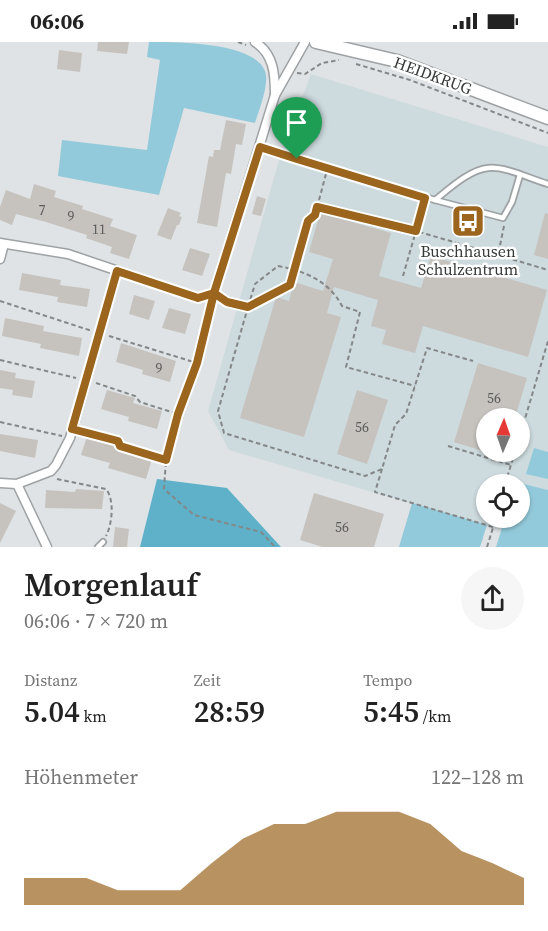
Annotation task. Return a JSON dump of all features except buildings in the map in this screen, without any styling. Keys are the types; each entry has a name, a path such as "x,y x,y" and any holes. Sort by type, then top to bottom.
{"main road":[{"name":"HEIDKRUG","path":"316,42 397,61 548,118"}],"street":[{"path":"255,42 261,45 272,62 275,95"},
{"path":"0,260 2,244 68,254 198,298 214,293 275,95 306,42"},
{"path":"0,483 17,484 51,471 56,465 71,433 117,271"},
{"path":"17,484 47,547"}],"lane":[{"path":"260,147 425,198 503,218 512,202 520,175"},
{"path":"435,200 471,175 487,168 499,169 548,184"},
{"path":"214,293 227,302"},
{"path":"98,547 103,542"}],"path":[{"path":"293,72 305,74 322,63 340,59"},
{"path":"350,62 411,80 548,133"},
{"path":"227,302 248,307 290,285 308,221 315,215 328,168"},
{"path":"403,276 425,198"},
{"path":"317,207 416,231 548,270"},
{"path":"498,255 504,231 503,218"},
{"path":"382,469 365,476 224,433 219,411 255,284 278,266 295,269 318,279 335,292 342,306 360,312 346,367 415,386"},
{"path":"214,293 197,363 178,414 166,460 164,489 194,515 261,532 275,547"},
{"path":"0,301 94,332"},
{"path":"104,335 197,363"},
{"path":"528,408 548,340"},
{"path":"473,361 427,348 406,414 394,425 375,492 476,522"},
{"path":"0,360 86,380 135,396 140,402 178,414"},
{"path":"0,422 118,441 120,446 166,460"},
{"path":"448,446 511,465"},
{"path":"509,474 512,462"},
{"path":"51,471 54,478 106,489 110,494 111,527 103,542"},
{"path":"487,547 493,528"}],"shaded area":[{"path":"149,42 221,47 255,59 264,69 266,82 255,123 184,108 159,195 58,176 62,140 147,150 160,60 147,57"},
{"path":"311,74 548,147 548,490 530,486 530,474 476,474 476,523 229,450 208,411 281,153"},
{"path":"534,448 548,452 548,479 526,474"},
{"path":"157,479 227,488 281,547 140,547"},
{"path":"530,486 548,490 548,547 496,547 502,528 530,528"},
{"path":"412,503 476,522 476,528 486,528 480,547 399,547"}],"place":[{"name":"Buschhausen Schulzentrum","path":"468,221"}],"route":[{"path":"297,159 260,147 214,293 198,298 117,271 72,429 118,441 120,446 166,460 178,414 197,363 214,293 227,302 248,307 290,285 308,221 315,215 317,207 416,231 425,198 297,159"}]}
